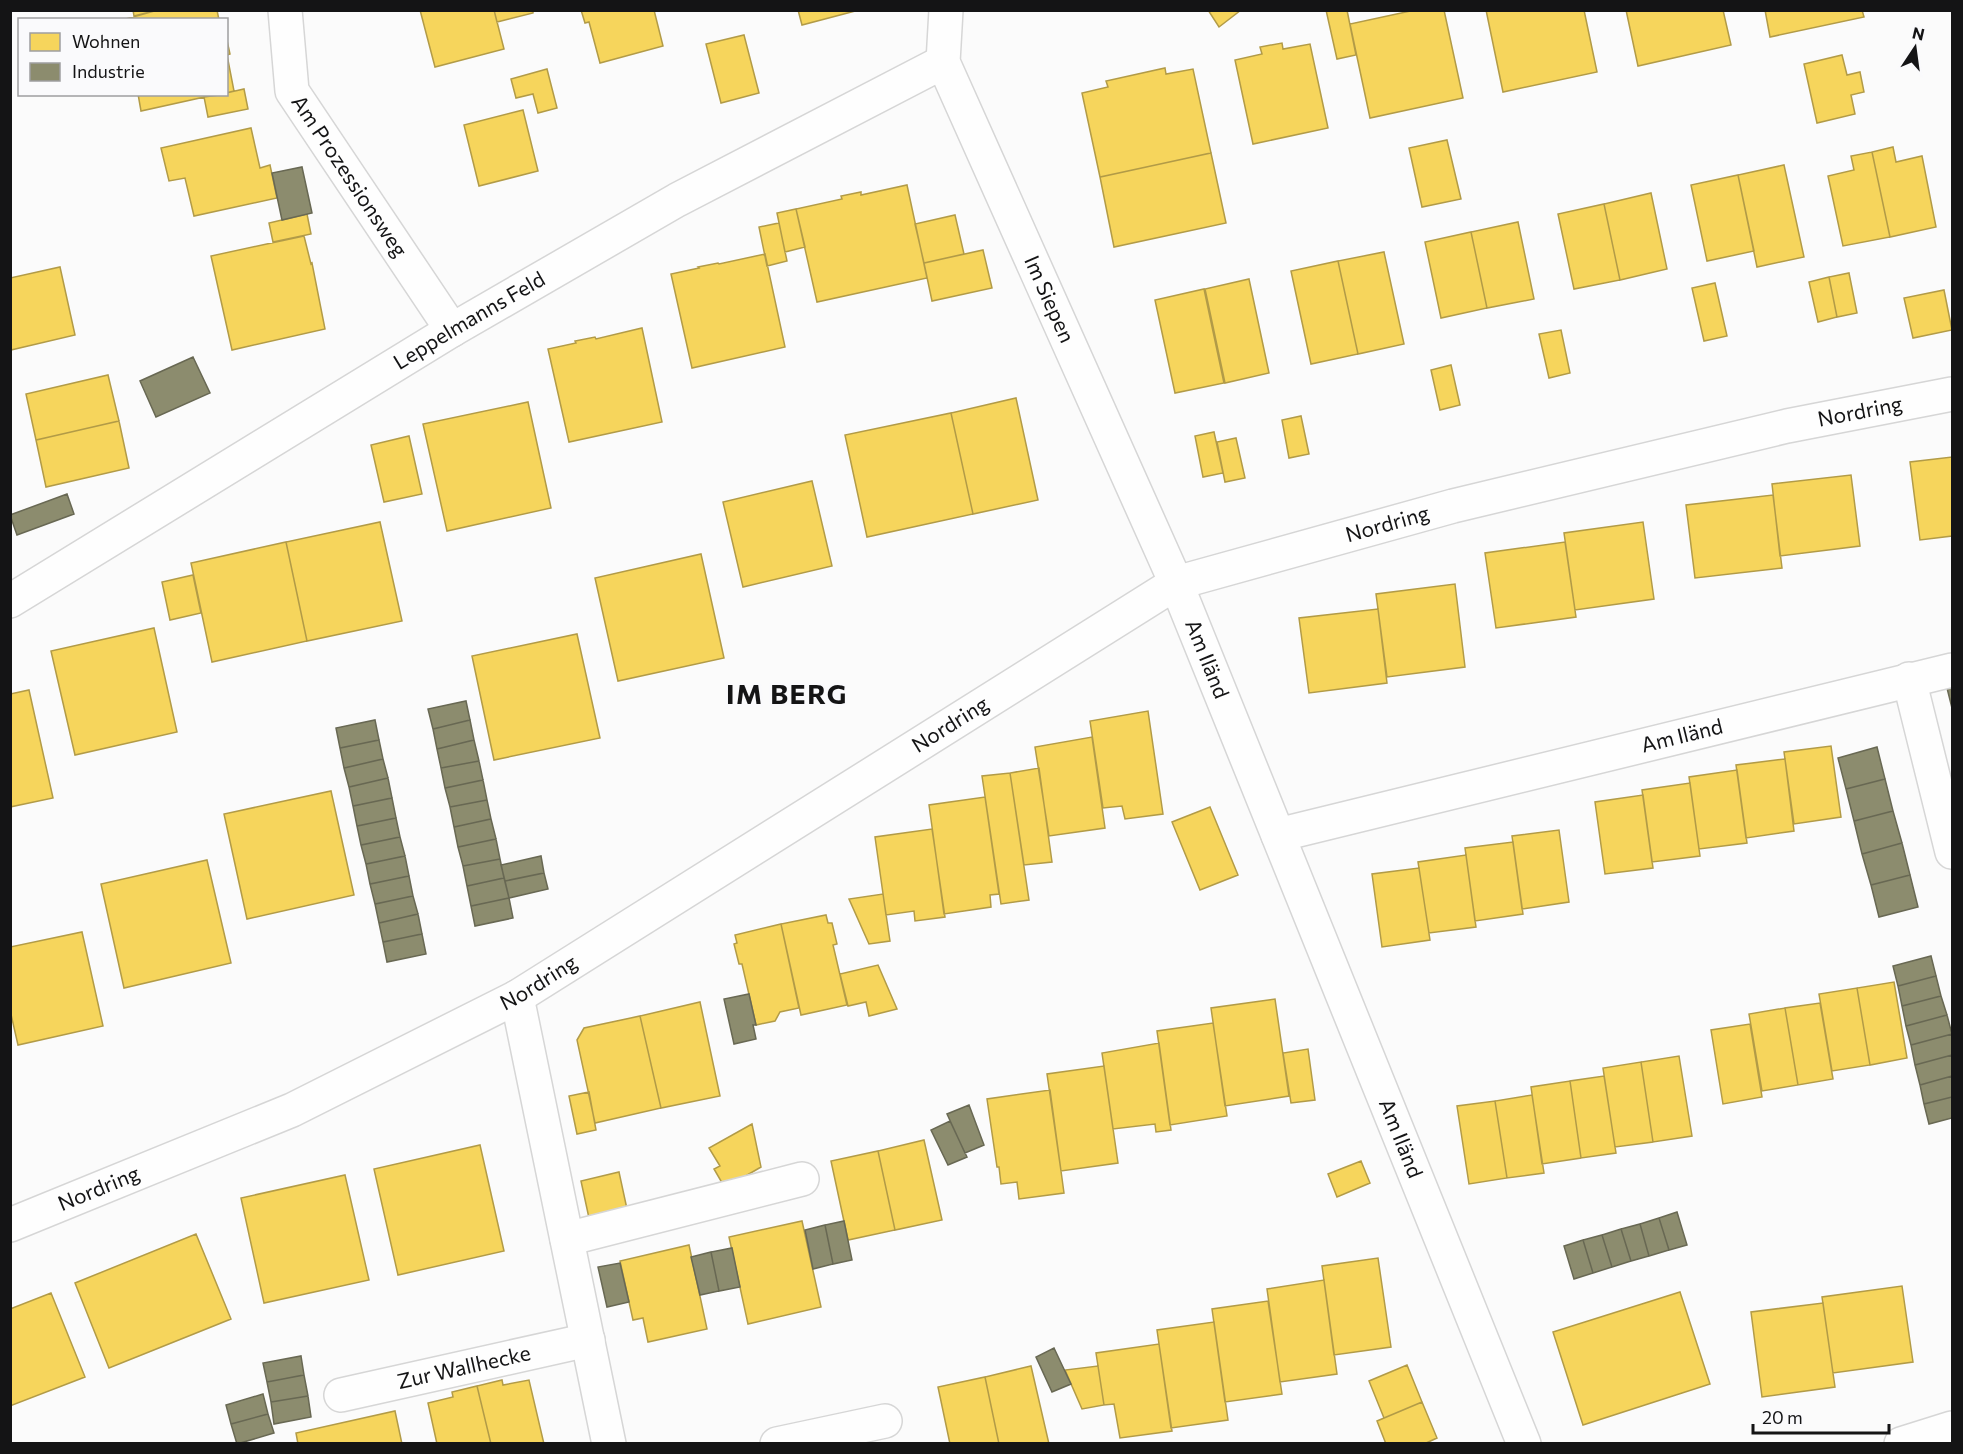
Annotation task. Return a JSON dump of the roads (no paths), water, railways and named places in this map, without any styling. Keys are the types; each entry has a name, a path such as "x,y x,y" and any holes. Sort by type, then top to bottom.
{"street":[{"name":"Am Prozessionsweg","path":"285,10 292,91 452,330"},
{"name":"Im Siepen","path":"946,10 943,62 1176,583"},
{"name":"Leppelmanns Feld","path":"10,602 452,330 677,200 943,62"},
{"name":"Nordring","path":"10,1225 292,1110 517,997 1176,583 1453,506 1787,426 1953,394"},
{"name":"Am Iländ","path":"1176,583 1524,1443"},
{"name":"Am Iländ","path":"1278,835 1953,670"},
{"path":"1909,679 1953,852"},
{"path":"517,997 609,1443"},
{"path":"567,1239 802,1179"},
{"name":"Zur Wallhecke","path":"341,1395 588,1340"},
{"path":"777,1443 885,1421"},
{"path":"1901,1443 1953,1428"}],"district":[{"name":"IM BERG","path":"787,695"}]}
